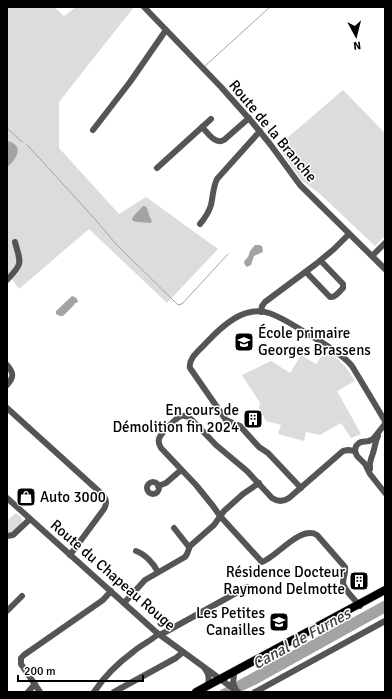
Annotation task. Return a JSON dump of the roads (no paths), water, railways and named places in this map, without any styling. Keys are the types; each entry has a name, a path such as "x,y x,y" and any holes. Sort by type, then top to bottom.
{"main road":[{"path":"196,692 227,680 385,590"},
{"path":"227,680 359,606 385,594"}],"street":[{"name":"Route de la Branche","path":"144,7 249,118 298,183 385,269"},
{"path":"93,130 130,82 166,30"},
{"path":"202,127 215,140 220,142 249,118"},
{"path":"157,168 211,119"},
{"path":"200,224 206,217 209,210 213,188 218,177 260,131"},
{"path":"261,312 262,306 265,302 321,260 349,234"},
{"path":"7,280 20,265 20,258 15,242"},
{"path":"372,256 385,243"},
{"path":"306,272 329,296 335,296 343,288 343,285 321,260"},
{"path":"301,488 240,426 226,420 189,364 191,359 225,325 239,316 261,312 271,314 286,321 330,348 349,362 385,423"},
{"path":"7,365 11,370 12,376 7,385"},
{"path":"7,408 106,499 104,509 70,555"},
{"path":"355,451 344,451 288,499 285,501 279,501 272,498 247,471 216,445 188,416 179,417 176,419 159,439 160,447 198,488 220,516 262,562 269,559 287,544 305,534 315,534 345,567 346,572 343,585 359,606"},
{"path":"385,423 373,439 358,444 355,451 356,455 365,464 368,472 385,493"},
{"path":"373,478 369,465 376,440 385,423"},
{"path":"360,459 366,460 372,453 371,444 366,442"},
{"path":"158,486 166,483 181,470"},
{"path":"124,603 145,580 185,557 189,547 212,528 226,509 257,481"},
{"name":"Route du Chapeau Rouge","path":"7,498 161,635 204,667 227,680 237,691"},
{"path":"7,536 13,535 30,519"},
{"path":"174,528 189,547"},
{"path":"136,551 143,554 158,572"},
{"path":"94,692 123,659 137,649 247,587"},
{"path":"40,692 21,664 20,661 22,657 103,600 111,591"},
{"path":"7,611 22,596"},
{"path":"255,692 385,621"},
{"path":"114,692 176,658 183,652"},
{"path":"204,667 209,676 209,681 205,689"},
{"path":"28,692 35,684"}],"waterway":[{"path":"205,66 270,7"},
{"path":"7,128 23,142"},
{"path":"26,144 116,244 178,305 182,304 228,254"}],"place":[{"name":"École primaire Georges Brassens","path":"244,342"},
{"name":"En cours de Démolition fin 2024","path":"253,419"},
{"name":"Auto 3000","path":"26,497"},
{"name":"Résidence Docteur Raymond Delmotte","path":"359,581"},
{"name":"Les Petites Canailles","path":"279,622"}],"water label":[{"name":"Canal de Furnes","path":"301,638"}]}
